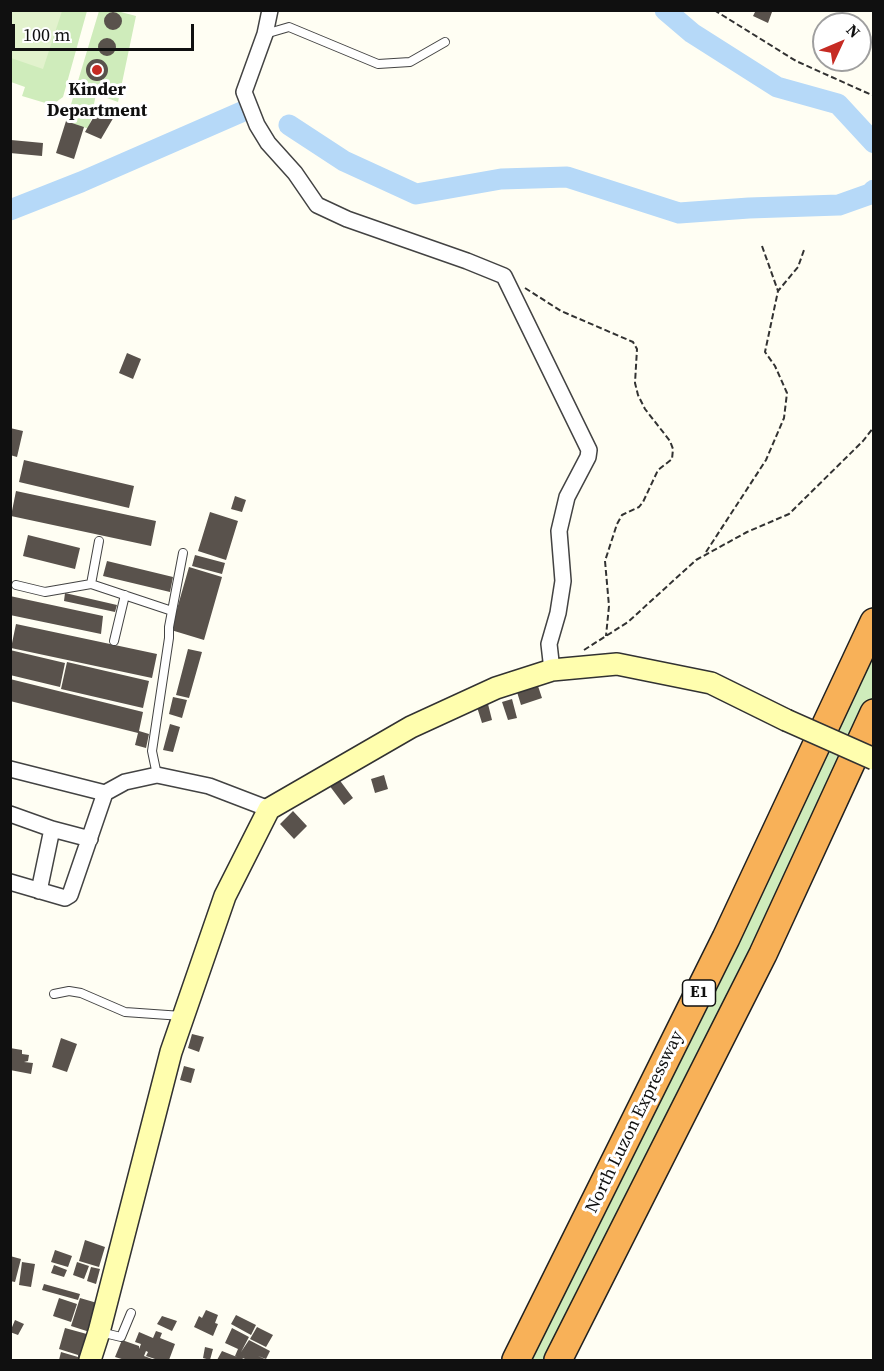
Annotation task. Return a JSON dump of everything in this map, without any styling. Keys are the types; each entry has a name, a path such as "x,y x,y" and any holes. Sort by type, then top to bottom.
{"highway":[{"name":"North Luzon Expressway","path":"516,1360 726,938 873,622"},
{"name":"North Luzon Expressway","path":"558,1360 763,954 873,713"}],"street":[{"path":"270,10 265,34 244,92 267,143 295,173 317,206 346,219 504,276 589,450 588,457 567,497 559,531 563,580 558,613 549,644 562,669"},
{"path":"90,1360 171,1052 225,897 269,809 411,727 496,688 562,669 617,664 711,683 873,759"},
{"path":"10,769 105,793 125,782 157,775 209,786 269,809"},
{"path":"10,882 65,898 70,895 105,793"},
{"path":"10,814 90,839"},
{"path":"39,891 52,829"}],"lane":[{"path":"265,34 289,27 378,64 410,62 445,42"},
{"path":"91,584 99,541"},
{"path":"157,775 152,751 172,611 183,553"},
{"path":"16,585 45,592 91,584 172,611"},
{"path":"114,641 125,595"},
{"path":"54,994 69,991 81,993 125,1012 184,1016"},
{"path":"99,1332 121,1337 131,1313"}],"path":[{"path":"714,10 796,61 873,96"},
{"path":"705,555 766,460 784,418 788,393 765,352 777,291 762,246"},
{"path":"777,291 798,267 804,250"},
{"path":"504,276 561,311 633,342 637,349 634,383 638,395 645,409 670,441 673,449 672,459 658,470 643,502 639,507 622,515 617,524 605,561 609,606 606,636"},
{"path":"562,669 584,650 628,622 696,560 747,532 789,514 863,441 873,427"}],"green space":[{"path":"11,10 62,11 43,69 11,58"},
{"path":"10,11 87,11 63,97 52,105 22,96 25,87 11,82"},
{"path":"99,11 117,11 136,16 118,102 96,94 89,129 66,121"},
{"path":"873,643 873,697 853,742 834,734"},
{"path":"827,750 845,759 547,1360 524,1360"}],"building":[{"path":"756,10 772,12 768,23 753,16"},
{"name":"Kinder Department","path":"113,12 119,15 122,21 119,27 113,30 107,27 104,21 107,15"},
{"name":"Kinder Department","path":"107,38 113,41 116,47 113,53 107,56 101,53 98,47 101,41"},
{"name":"Kinder Department","path":"97,59 105,62 108,70 105,78 97,81 89,78 86,70 89,62"},
{"path":"100,106 115,115 101,139 85,132"},
{"path":"66,121 84,127 74,159 56,153"},
{"path":"11,140 43,143 42,156 10,153"},
{"path":"127,353 141,359 133,379 119,373"},
{"path":"10,428 23,431 17,457 10,455"},
{"path":"24,460 134,486 129,508 19,482"},
{"path":"16,491 156,521 151,546 11,516"},
{"path":"235,496 246,500 242,512 231,509"},
{"path":"210,512 238,521 226,560 198,551"},
{"path":"28,535 80,548 75,569 23,556"},
{"path":"195,555 225,563 222,574 192,566"},
{"path":"107,561 173,577 170,592 103,576"},
{"path":"189,567 222,577 204,640 171,630"},
{"path":"65,593 117,605 115,612 64,601"},
{"path":"10,596 103,616 101,634 10,615"},
{"path":"16,624 157,654 152,678 11,648"},
{"path":"188,649 202,652 189,698 176,695"},
{"path":"10,650 65,663 60,687 10,675"},
{"path":"67,662 149,681 143,708 61,689"},
{"path":"10,679 143,712 139,731 149,734 146,748 135,745 138,733 10,701"},
{"path":"538,686 542,698 521,705 517,692"},
{"path":"173,697 187,700 182,718 169,714"},
{"path":"512,699 517,718 508,720 502,702"},
{"path":"488,704 492,720 482,723 477,707"},
{"path":"170,724 180,727 173,752 163,750"},
{"path":"384,775 388,789 375,793 371,779"},
{"path":"338,778 353,798 344,805 329,785"},
{"path":"293,811 307,826 294,839 280,824"},
{"path":"192,1034 204,1037 199,1052 188,1048"},
{"path":"61,1038 77,1044 67,1072 52,1067"},
{"path":"10,1048 22,1050 22,1054 29,1055 28,1061 24,1062 33,1063 31,1074 10,1070"},
{"path":"184,1066 195,1069 191,1083 180,1080"},
{"path":"85,1240 105,1247 99,1267 79,1261"},
{"path":"55,1250 72,1256 68,1267 51,1262"},
{"path":"10,1256 21,1259 15,1282 10,1281"},
{"path":"22,1262 35,1264 31,1287 19,1285"},
{"path":"77,1262 89,1266 84,1279 73,1275"},
{"path":"54,1265 67,1270 64,1277 51,1273"},
{"path":"91,1267 100,1269 96,1284 87,1281"},
{"path":"44,1284 80,1294 78,1300 42,1290"},
{"path":"59,1298 77,1304 71,1322 53,1316"},
{"path":"80,1298 104,1305 96,1334 71,1326"},
{"path":"206,1310 218,1315 215,1323 218,1324 213,1336 194,1327 199,1316 202,1318"},
{"path":"236,1315 256,1325 251,1335 231,1324"},
{"path":"162,1316 177,1321 172,1331 157,1324"},
{"path":"15,1320 24,1324 18,1335 10,1332"},
{"path":"257,1327 273,1335 266,1347 250,1339"},
{"path":"65,1328 94,1336 87,1360 59,1360 61,1352 78,1357 78,1355 59,1349"},
{"path":"232,1328 249,1337 241,1352 249,1340 270,1351 266,1359 258,1356 267,1360 243,1358 242,1360 217,1360 222,1351 237,1357 235,1356 238,1349 225,1343"},
{"path":"156,1331 162,1333 160,1338 175,1344 169,1360 158,1360 146,1356 148,1352 146,1351 144,1356 155,1360 125,1360 115,1357 122,1340 139,1346 139,1349 141,1344 135,1342 139,1332 153,1338"},
{"path":"205,1347 213,1349 210,1360 203,1358"}],"waterway":[{"path":"665,10 692,33 777,87 838,104 874,143"},
{"path":"10,210 81,182 246,110"},
{"path":"289,125 344,161 416,194 501,179 567,177 679,213 839,205 870,194 874,190"}],"place":[{"name":"Kinder Department","path":"97,70"}]}
